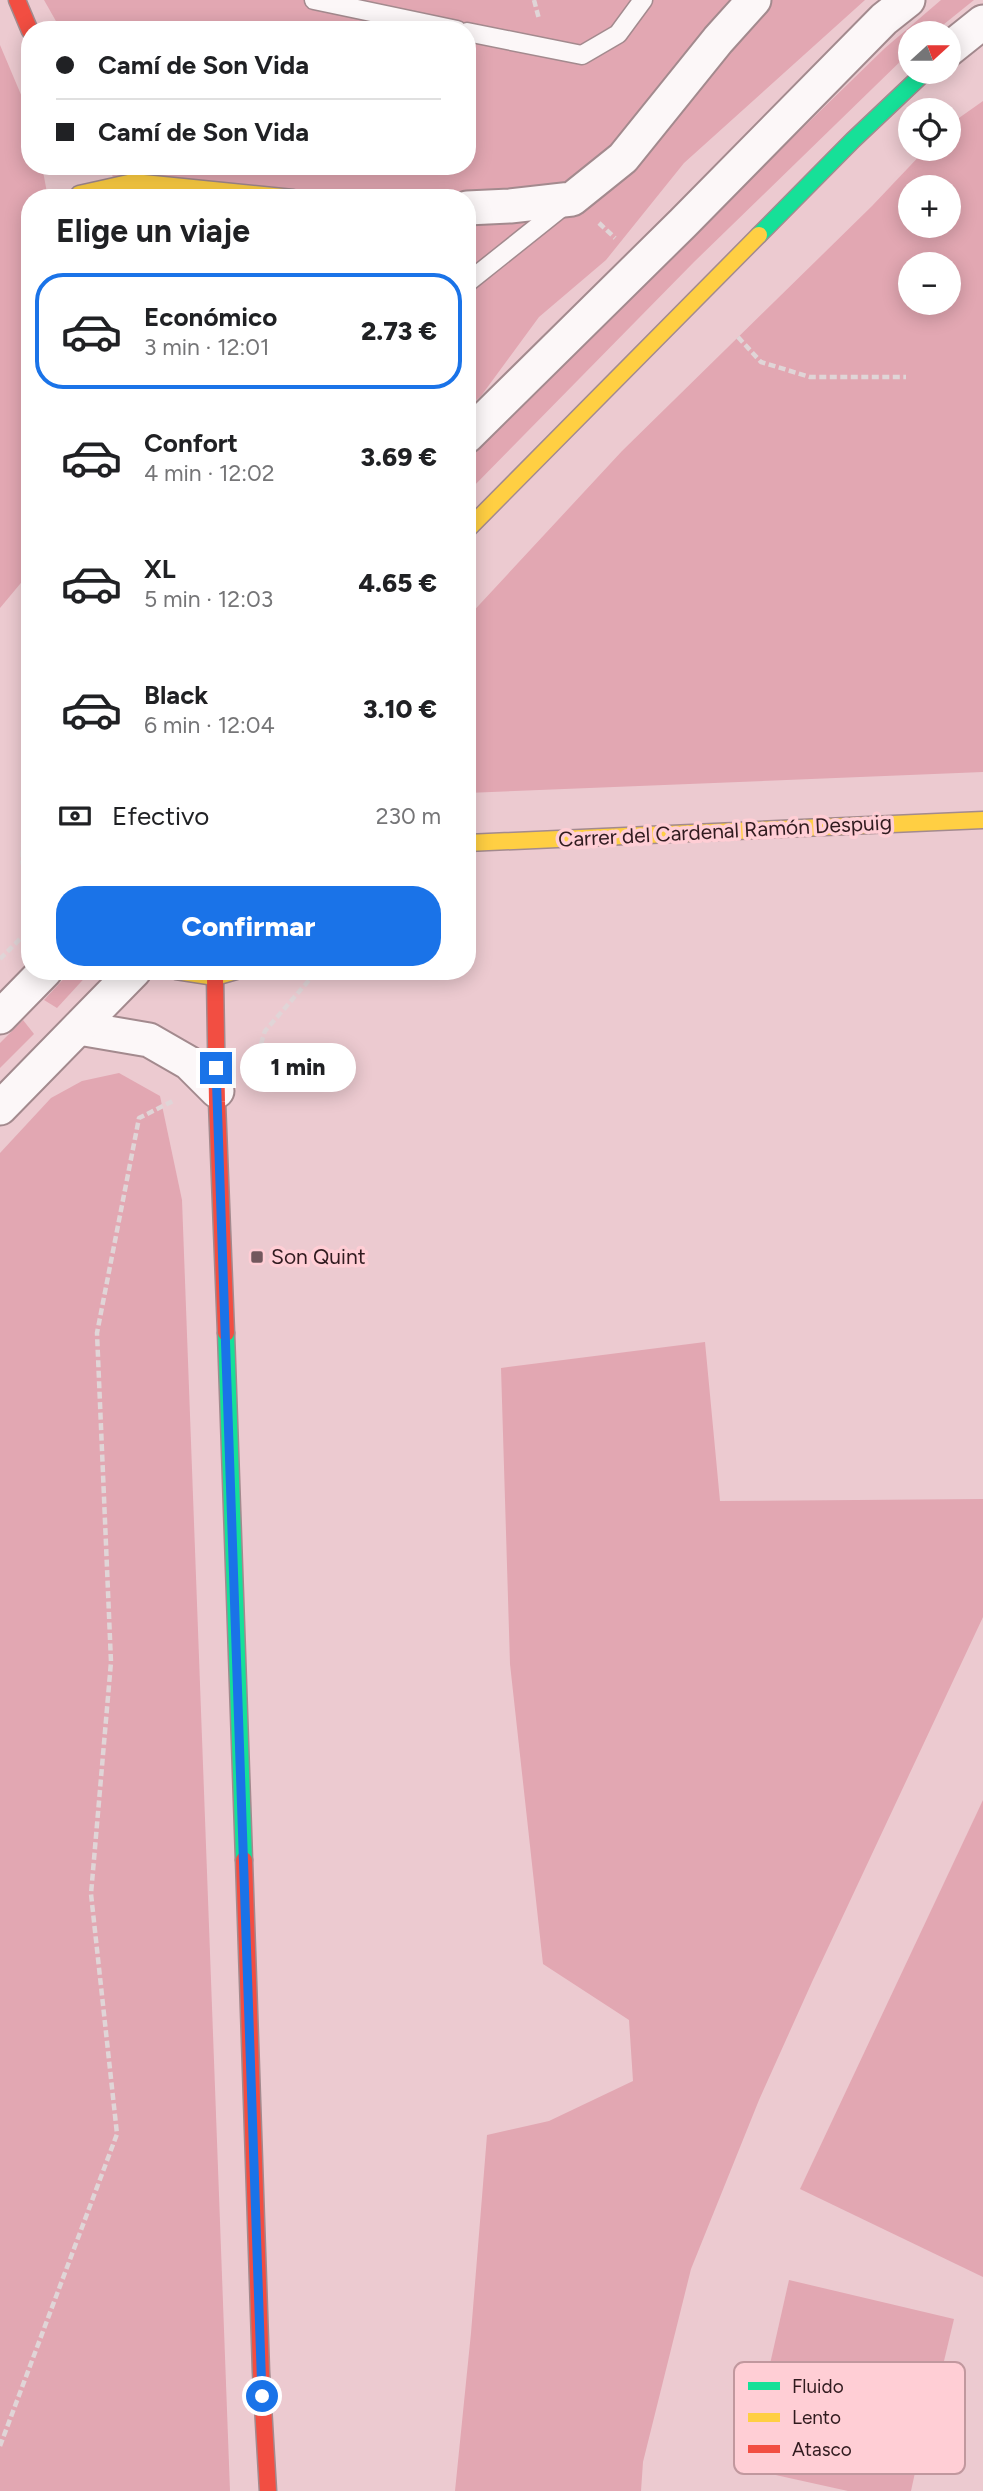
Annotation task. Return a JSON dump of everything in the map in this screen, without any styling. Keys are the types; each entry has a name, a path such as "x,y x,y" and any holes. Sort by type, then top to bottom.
{"street":[{"path":"476,208 572,199 623,158 718,40 754,0"},
{"path":"20,1 26,21"},
{"path":"476,427 683,223 894,6"},
{"path":"961,40 983,22"},
{"path":"476,521 853,140 912,84"},
{"path":"75,176 78,189"},
{"path":"106,189 133,182 199,189"},
{"name":"Carrer del Cardenal Ramón Despuig","path":"476,843 983,820"},
{"path":"0,1017 37,980"},
{"path":"0,1108 125,980"},
{"path":"215,980 216,1091 231,1455 260,2344 268,2491"},
{"path":"79,1028 149,1040 189,1063 216,1091"}],"lane":[{"path":"314,0 414,21"},
{"path":"476,34 582,55 618,34 643,0"},
{"path":"476,276 572,199"}],"path":[{"path":"738,337 761,362 810,377 906,377"},
{"path":"0,959 21,938"},
{"path":"0,2446 117,2134 91,1894 111,1662 97,1333 139,1118 178,1099"}],"shaded area":[{"path":"44,0 865,0 684,163 606,260 539,317 476,400 476,189 117,189 112,175 476,175 476,21 56,21"},
{"path":"941,0 974,0 948,21 916,21"},
{"path":"898,37 898,64 694,262 476,484 476,451 679,248"},
{"path":"0,45 21,95 21,175 44,175 46,189 21,189 21,583 0,608"},
{"path":"983,101 983,772 476,793 476,608 622,451 898,179 898,238 961,238 961,175 901,175 915,161 961,161 961,117"},
{"path":"63,980 83,980 57,1008 44,1000"},
{"path":"23,1020 34,1034 0,1068 0,1043"},
{"path":"119,1073 160,1096 182,1200 230,2491 0,2491 0,1153 51,1098 82,1081"},
{"path":"705,1342 720,1501 983,1499 983,1617 759,2100 691,2269 643,2462 641,2491 455,2491 487,2135 549,2121 633,2081 629,2020 543,1964 510,1664 501,1368"},
{"path":"983,1800 983,2277 800,2189"},
{"path":"789,2280 954,2319 944,2362 770,2362"},
{"path":"771,2474 915,2474 911,2491 848,2491"}],"traffic: fast":[{"path":"759,235 912,84"},
{"path":"226,1333 244,1860"}],"traffic: slow":[{"path":"102,189 133,182 203,189"},
{"path":"476,521 759,235"},
{"path":"476,843 983,820"}],"traffic: jam":[{"path":"17,0 26,21"},
{"path":"215,980 226,1333"},
{"path":"244,1860 261,2372 268,2491"}],"place":[{"name":"Son Quint","path":"257,1257"}],"route":[{"path":"216,1068 262,2396"}]}
